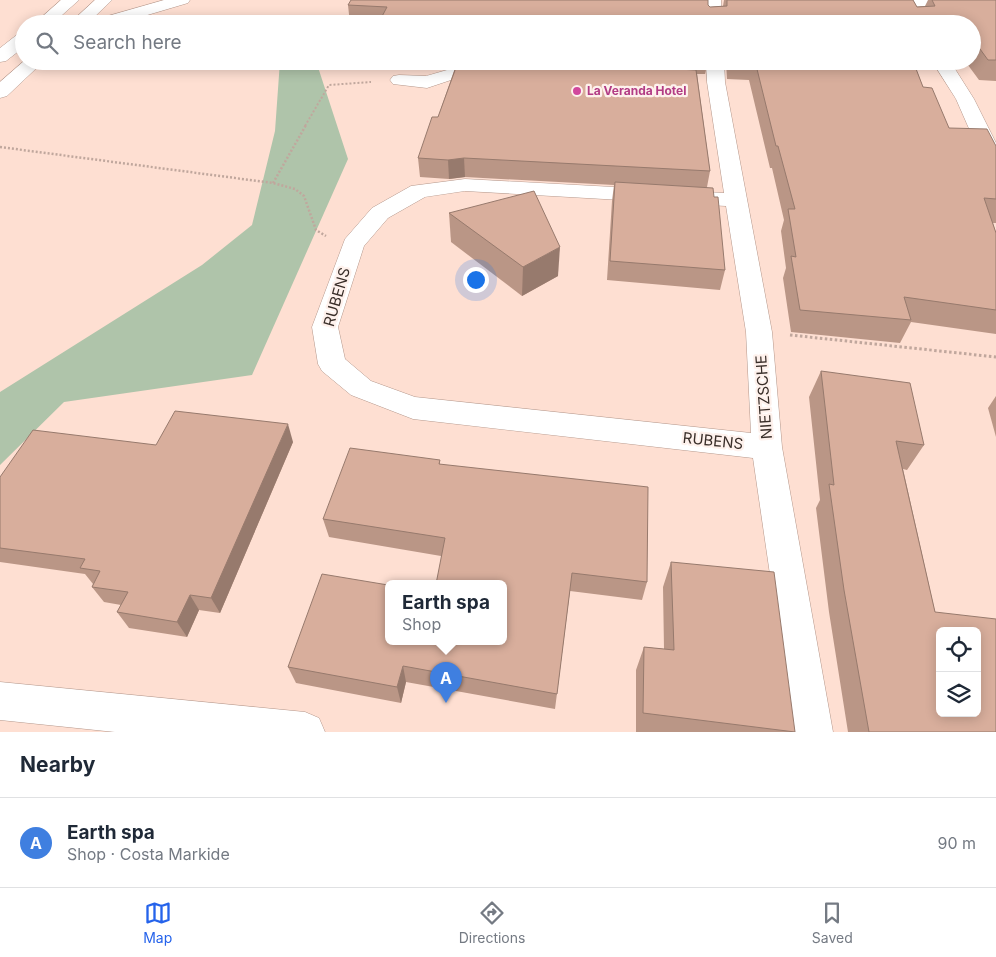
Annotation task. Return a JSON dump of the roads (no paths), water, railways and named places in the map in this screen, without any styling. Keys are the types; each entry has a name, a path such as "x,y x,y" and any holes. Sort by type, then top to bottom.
{"street":[{"path":"53,15 71,0"},
{"path":"88,15 104,0"},
{"path":"128,15 182,0"},
{"path":"713,0 714,15"},
{"path":"856,0 905,2 983,0"},
{"path":"905,2 913,15"},
{"path":"0,57 15,45"},
{"path":"0,92 25,70"},
{"path":"399,80 427,82 465,70"},
{"path":"488,70 508,71"},
{"path":"947,70 965,99 996,165"},
{"name":"NIETZSCHE","path":"709,75 735,200 759,332 767,447 813,732"},
{"name":"RUBENS","path":"735,200 464,185 419,191 380,213 353,244 325,327 332,364 361,388 413,408 767,447"},
{"path":"0,702 305,732"}],"place":[{"name":"La Veranda Hotel","path":"577,91"},
{"name":"Earth spa","path":"446,703"}]}
